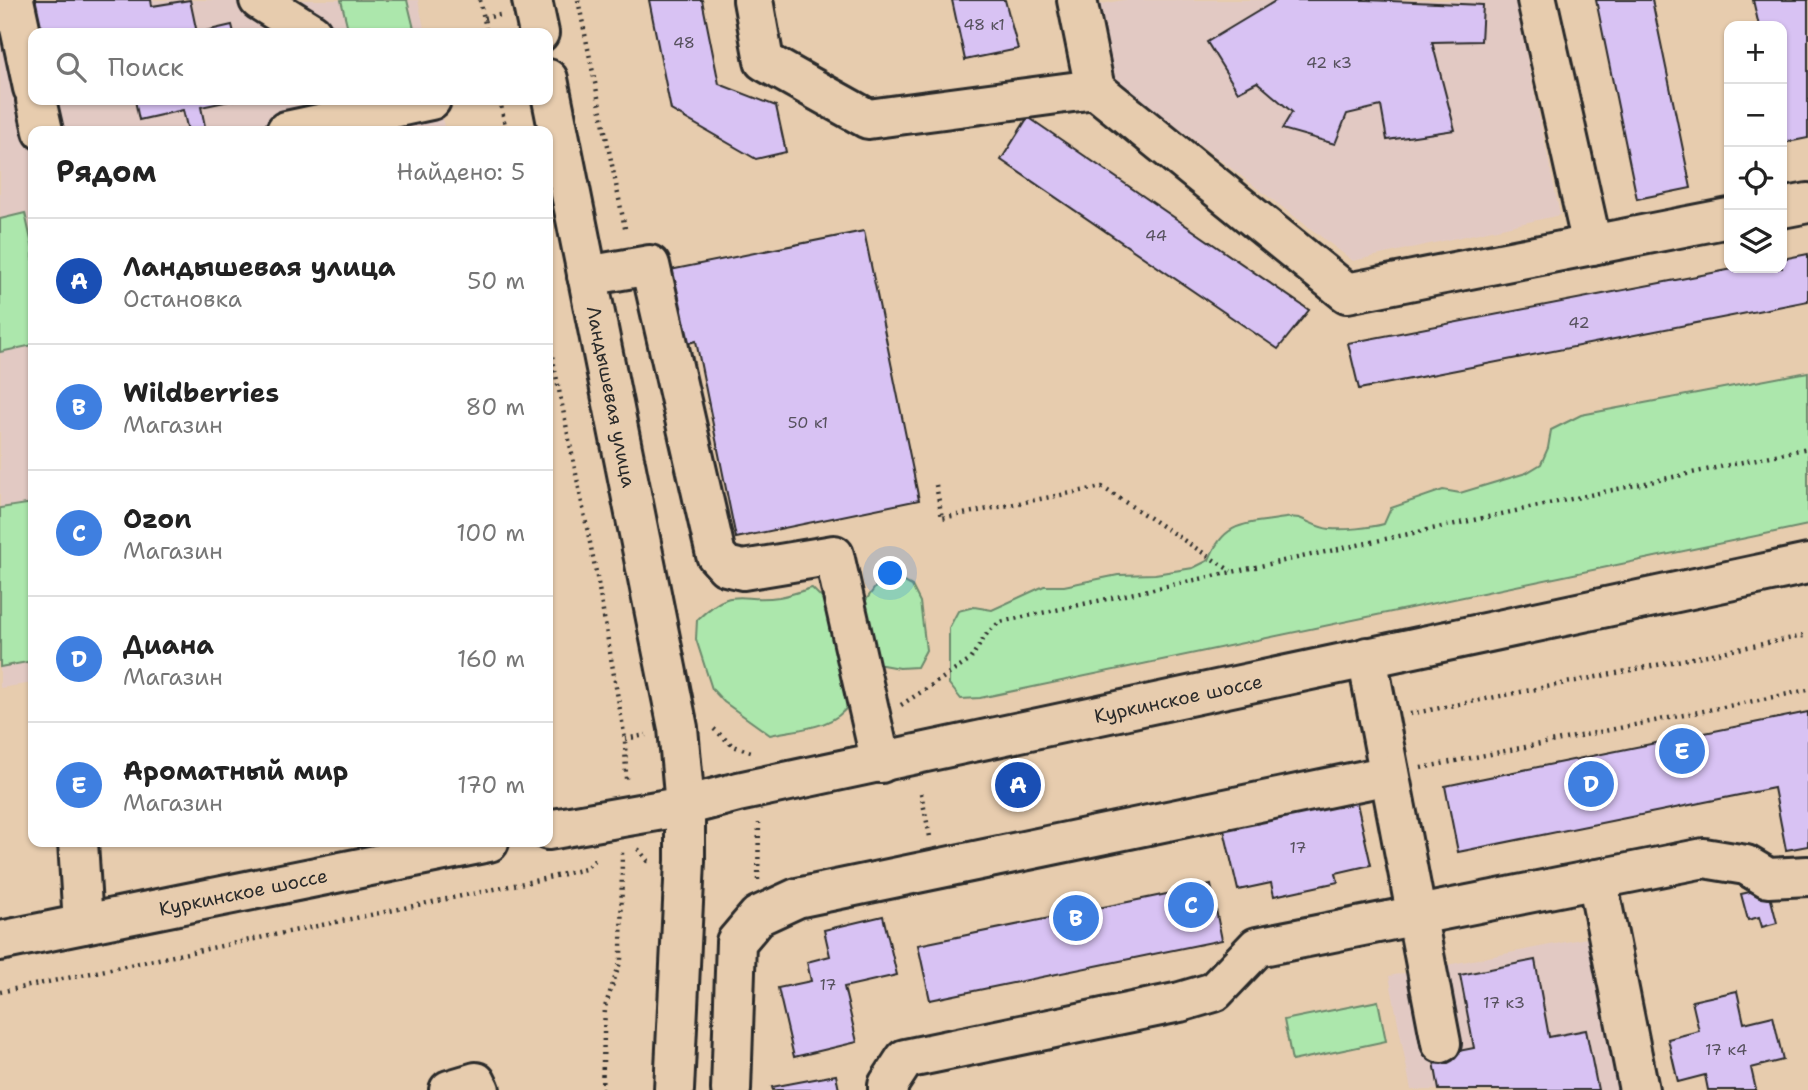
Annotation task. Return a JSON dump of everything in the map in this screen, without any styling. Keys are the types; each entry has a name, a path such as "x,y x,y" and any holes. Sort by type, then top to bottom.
{"main road":[{"path":"14,0 28,65"},
{"path":"259,0 304,28"},
{"path":"532,0 538,28"},
{"path":"753,0 764,61 868,119 1096,89"},
{"path":"1077,0 1096,89 1348,293 1724,219"},
{"path":"1537,0 1592,245"},
{"name":"Ландышевая улица","path":"553,104 678,728 685,806 685,861 674,1090"},
{"path":"37,105 42,126"},
{"path":"299,126 342,109 424,111"},
{"path":"1787,207 1808,203"},
{"path":"587,276 650,265 716,555 726,566 743,570 834,555 876,746"},
{"name":"Куркинское шоссе","path":"553,829 685,806 738,792 876,746 1367,657 1808,564"},
{"path":"1367,657 1441,1043"},
{"path":"730,1090 736,942 758,916 797,898 1389,775"},
{"path":"78,847 83,925"},
{"name":"Куркинское шоссе","path":"0,941 465,847"},
{"path":"888,1090 888,1085 905,1059 1180,1002 1214,992 1258,947 1704,858 1746,865 1768,878 1808,876"},
{"path":"1597,879 1639,1090"},
{"path":"449,1090 476,1082 480,1090"}],"path":[{"path":"480,0 486,28"},
{"path":"501,105 505,126"},
{"path":"553,361 597,577"},
{"path":"876,746 883,716 969,660 988,632 1000,622 1808,448"},
{"path":"936,485 942,518 1102,487 1232,571"},
{"path":"1379,720 1808,635"},
{"path":"1389,775 1808,690"},
{"path":"625,739 708,722 733,746 757,754"},
{"path":"921,793 930,834"},
{"path":"758,916 759,811"},
{"path":"603,1090 605,1007 621,960 622,847"},
{"path":"0,992 585,869 601,854"}],"shaded area":[{"path":"0,0 418,0 424,28 28,28 28,105 439,105 444,126 28,126 28,684 0,688"},
{"path":"1123,0 1515,0 1560,215 1353,261 1107,74 1091,6"},
{"path":"1592,937 1622,1090 1411,1090 1389,976"}],"green space":[{"path":"341,0 407,0 414,28 348,28"},
{"path":"25,213 28,226 28,346 0,352 0,219"},
{"path":"1808,372 1808,525 980,698 961,699 949,684 949,628 958,611 974,607 992,610 1044,586 1064,586 1118,575 1155,574 1193,568 1209,560 1226,533 1250,523 1293,517 1330,529 1384,524 1391,508 1443,490 1460,493 1526,473 1541,464 1548,448 1551,430 1581,415"},
{"path":"28,504 28,662 0,667 0,508"},
{"path":"897,578 912,586 920,602 926,650 917,667 899,668 860,661 849,704 834,719 814,727 770,735 724,702 712,689 696,639 697,620 720,602 736,597 779,597 812,588 839,615 856,614 879,582"},
{"path":"1378,1001 1386,1041 1292,1061 1284,1020"}],"building":[{"path":"35,0 151,0 152,6 190,0 196,28 41,28"},
{"path":"649,0 702,0 719,84 776,106 786,152 756,159 671,110"},
{"path":"952,0 1005,0 1018,49 965,60"},
{"path":"1277,0 1367,0 1483,5 1481,41 1432,42 1455,130 1387,140 1381,106 1347,114 1335,144 1282,129 1292,112 1257,82 1238,92 1207,42"},
{"path":"1596,0 1652,0 1691,188 1637,199"},
{"path":"1753,0 1808,0 1808,138 1787,142 1787,21 1758,21"},
{"path":"136,105 210,105 201,107 205,126 187,126 183,110 139,120"},
{"path":"1028,117 1309,310 1278,349 1001,160"},
{"path":"864,231 919,500 736,538 696,341 685,344 670,270"},
{"path":"1808,254 1808,301 1359,389 1348,343 1724,271 1724,273 1787,273 1787,258"},
{"path":"1808,712 1808,846 1786,850 1774,788 1458,852 1445,786"},
{"path":"1356,799 1371,865 1336,873 1338,882 1274,896 1271,883 1238,890 1224,830"},
{"path":"1211,885 1222,940 930,1000 918,945"},
{"path":"1768,888 1777,923 1762,927 1759,917 1748,920 1741,894"},
{"path":"883,916 897,975 844,987 857,1042 794,1057 778,988 811,981 807,962 830,956 824,930"},
{"path":"1535,960 1549,1037 1586,1030 1598,1090 1439,1090 1433,1056 1474,1048 1460,975"},
{"path":"1737,991 1744,1023 1773,1016 1783,1060 1751,1068 1756,1090 1708,1090 1705,1075 1678,1082 1668,1039 1699,1031 1692,1001"},
{"path":"836,1075 839,1090 773,1090 772,1087"}],"place":[{"name":"Ароматный мир","path":"1682,751"},
{"name":"Диана","path":"1591,784"},
{"name":"Ландышевая улица","path":"1018,785"},
{"name":"Ozon","path":"1191,905"},
{"name":"Wildberries","path":"1076,918"}]}
